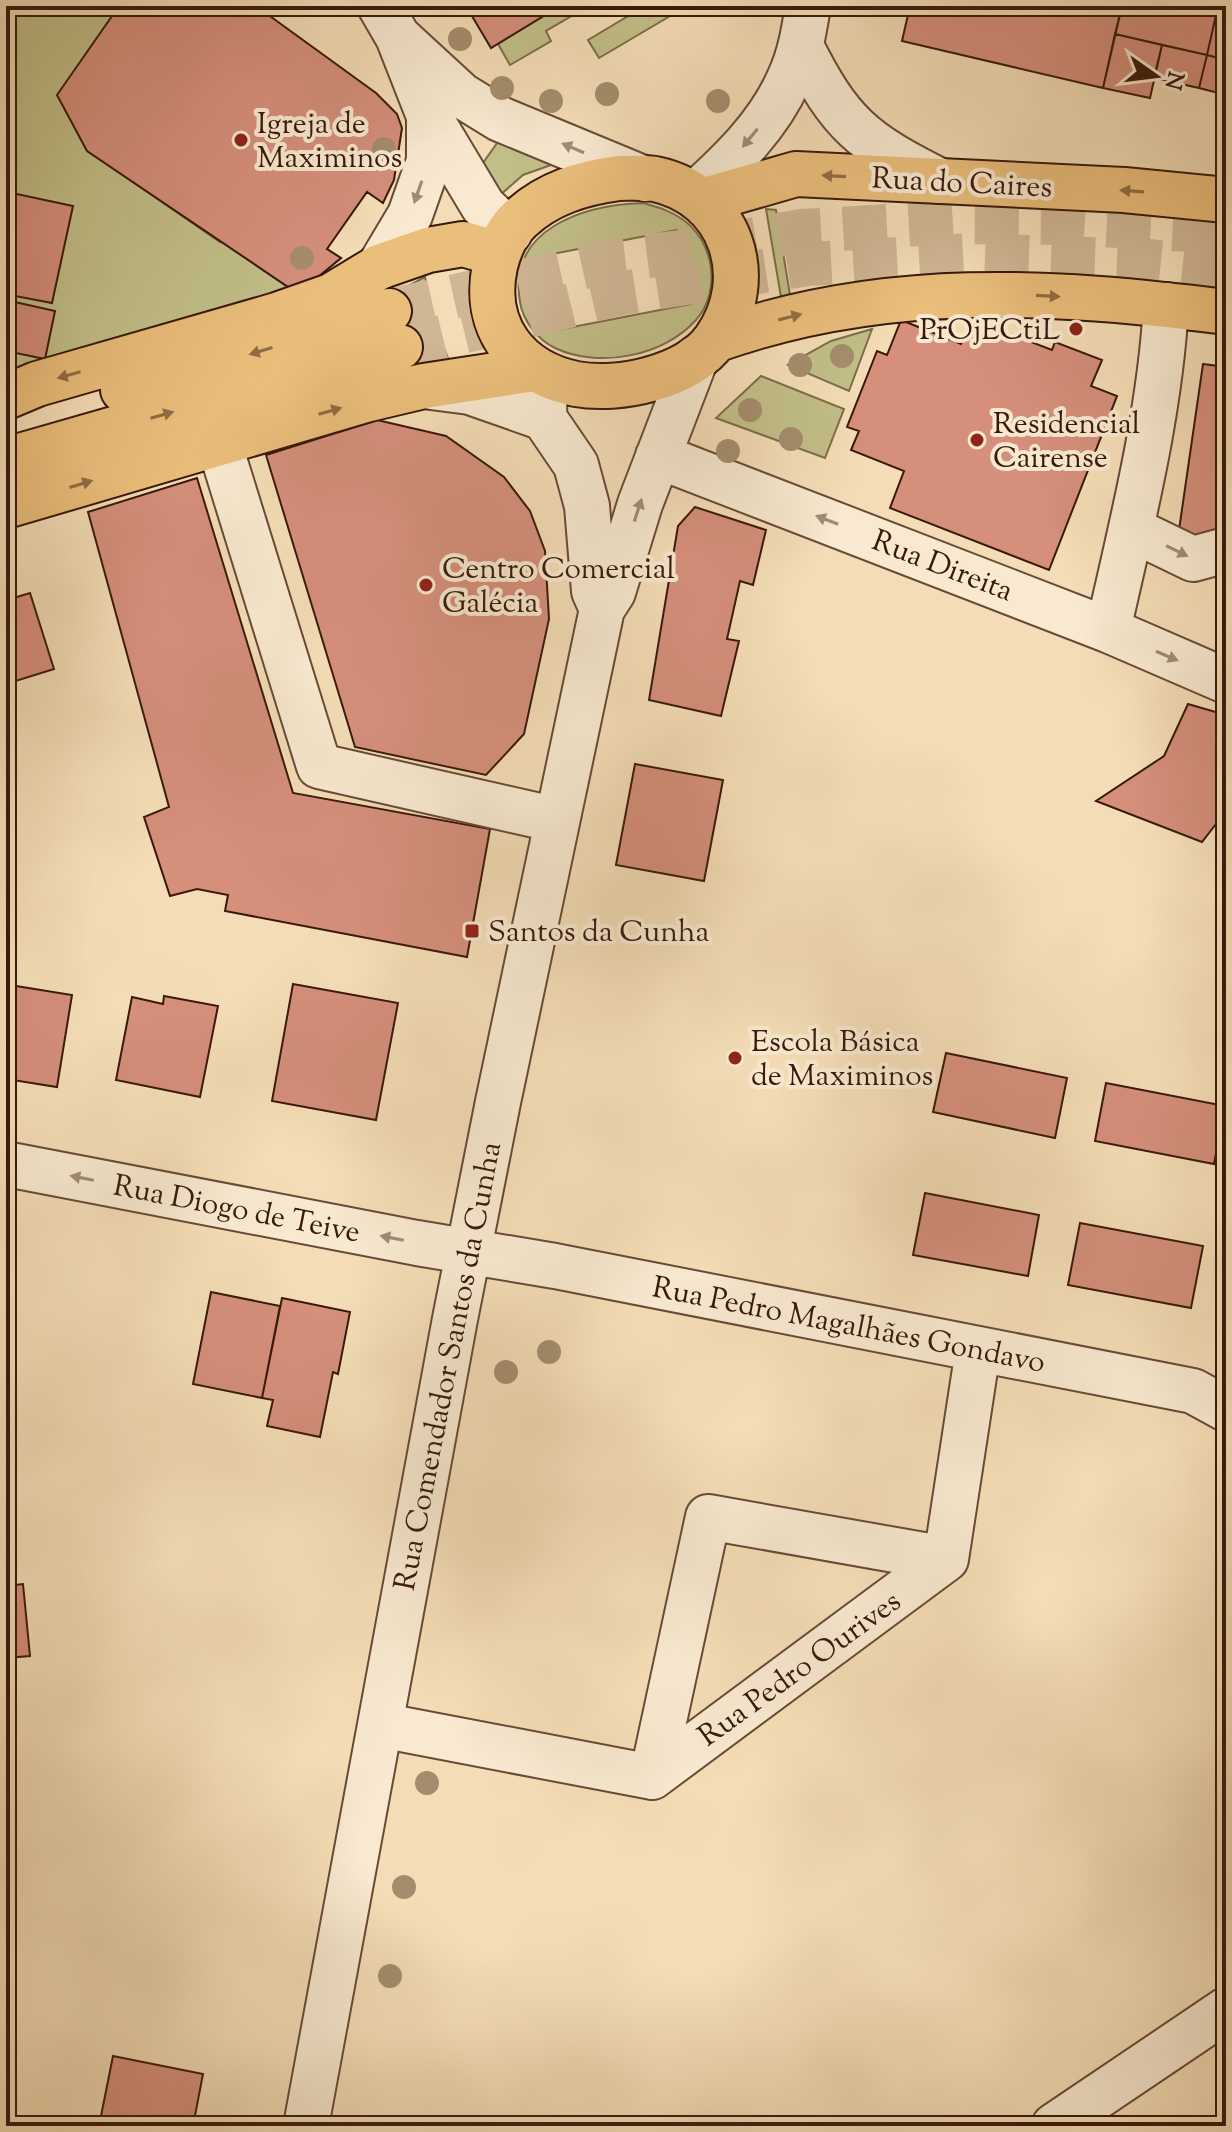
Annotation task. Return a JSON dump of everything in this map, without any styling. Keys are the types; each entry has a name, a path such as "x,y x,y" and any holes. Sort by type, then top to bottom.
{"main road":[{"name":"Rua do Caires","path":"698,198 796,174 1124,190 1226,200"},
{"path":"541,387 501,333 493,312 490,287 504,243 518,221 541,202 568,189 619,178 656,179 698,198 724,227 737,271 735,296 706,349"},
{"path":"6,397 37,384 277,315 331,296 379,267 428,250 463,244 504,243"},
{"path":"6,506 369,399 424,386 541,387 639,383 756,325 857,304 941,295 1046,296 1226,312"},
{"path":"6,418 48,411 209,367 394,329 6,460"}],"street":[{"path":"389,22 429,116 504,243"},
{"path":"389,22 461,95 500,119 645,179"},
{"path":"805,26 819,82 840,114 860,135 896,159 940,181"},
{"path":"698,198 775,106 790,78 805,26"},
{"path":"379,267 410,215 429,161 429,116"},
{"path":"1108,630 1131,529 1163,353 1166,305"},
{"name":"Rua Comendador Santos da Cunha","path":"306,2126 469,1252 602,609 613,592 658,456 706,349"},
{"name":"Rua Comendador Santos da Cunha","path":"541,387 576,465 587,506 594,591 602,609"},
{"path":"219,443 319,766 557,820"},
{"name":"Rua Direita","path":"658,456 1108,630 1226,681"},
{"path":"1131,529 1193,559 1226,550"},
{"name":"Rua Diogo de Teive","path":"6,1164 469,1252"},
{"name":"Rua Pedro Magalhães Gondavo","path":"469,1252 555,1266 1193,1391 1226,1409"},
{"path":"946,1559 978,1350"},
{"name":"Rua Pedro Ourives","path":"652,1777 708,1517 946,1559"},
{"name":"Rua Pedro Ourives","path":"652,1777 946,1559"},
{"path":"380,1725 652,1777"},
{"path":"1054,2126 1226,2010"}],"shaded area":[{"path":"6,6 195,6 88,151 220,242 237,216 285,222 341,258 318,277 291,289 6,371"},
{"path":"560,6 578,6 580,11 546,31 551,41 510,65 498,44"},
{"path":"645,6 687,6 599,58 588,40"},
{"path":"500,139 565,160 523,175 490,204 478,170"},
{"path":"643,203 658,207 693,228 711,266 709,295 704,308 683,332 649,350 611,358 591,358 555,348 532,329 524,316 519,277 526,256 538,239 555,226 597,209","holes":["677,230 691,304 557,330 542,256"]},
{"path":"766,209 776,210 790,295 781,297"},
{"path":"425,277 433,321 450,363 430,364 406,287"},
{"path":"872,329 849,391 788,365 831,341"},
{"path":"761,376 844,409 825,458 716,418"}],"building":[{"name":"Igreja de Maximinos","path":"119,6 256,6 376,93 397,114 402,128 394,180 383,203 367,192 327,249 341,258 318,277 291,289 87,151 57,95"},
{"path":"466,6 560,6 491,48"},
{"path":"910,6 1122,6 1103,88 902,41"},
{"path":"1122,6 1218,6 1207,55 1115,34"},
{"path":"1218,6 1226,6 1226,60 1207,55"},
{"path":"1115,34 1162,45 1150,98 1103,88"},
{"path":"1162,45 1207,55 1199,88 1154,78"},
{"path":"1207,55 1226,60 1226,95 1199,88"},
{"path":"12,193 73,206 52,303 10,295 13,281 6,279 6,223"},
{"path":"6,300 55,311 45,359 6,351"},
{"name":"Residencial Cairense","path":"901,320 961,344 965,334 986,342 992,327 1052,350 1055,342 1102,360 1091,386 1117,396 1049,570 890,508 904,471 851,450 859,431 847,427 877,351 887,355"},
{"path":"1203,364 1226,367 1226,541 1178,537"},
{"name":"Centro Comercial Galécia","path":"377,420 446,436 504,477 530,511 545,551 549,619 524,734 486,775 355,747 266,455"},
{"path":"197,478 293,793 490,829 467,957 225,911 228,895 197,889 170,896 144,817 169,807 88,512"},
{"path":"695,507 766,530 753,585 740,581 727,639 739,641 721,716 649,700 678,526"},
{"path":"30,593 54,669 6,684 6,598"},
{"path":"1188,704 1226,715 1226,811 1202,842 1096,801 1164,756"},
{"path":"635,764 723,780 704,881 616,865"},
{"path":"293,984 398,1003 376,1120 272,1101"},
{"path":"16,986 72,995 57,1087 6,1079 6,990 16,992"},
{"path":"164,996 218,1006 200,1097 116,1080 132,997 163,1004"},
{"path":"946,1053 1067,1078 1055,1138 933,1112"},
{"path":"1106,1083 1225,1106 1214,1164 1095,1141"},
{"path":"925,1193 1039,1215 1028,1276 913,1255"},
{"path":"1080,1223 1203,1246 1191,1308 1068,1285"},
{"path":"211,1292 280,1306 262,1398 193,1384"},
{"path":"282,1298 350,1312 338,1374 333,1372 320,1437 267,1426 273,1400 262,1398"},
{"path":"23,1584 30,1656 6,1658 6,1586"},
{"path":"113,2056 203,2074 193,2126 99,2126"}],"tunnel":[{"path":"389,311 616,260 802,231 955,222 1064,223 1226,232"},
{"path":"400,347 622,293 808,264 971,255 1148,261 1226,269"}],"place":[{"name":"Igreja de Maximinos","path":"241,140"},
{"name":"PrOjECtiL","path":"1076,329"},
{"name":"Residencial Cairense","path":"977,440"},
{"name":"Centro Comercial Galécia","path":"426,585"},
{"name":"Santos da Cunha","path":"472,931"},
{"name":"Escola Básica de Maximinos","path":"735,1058"}]}
